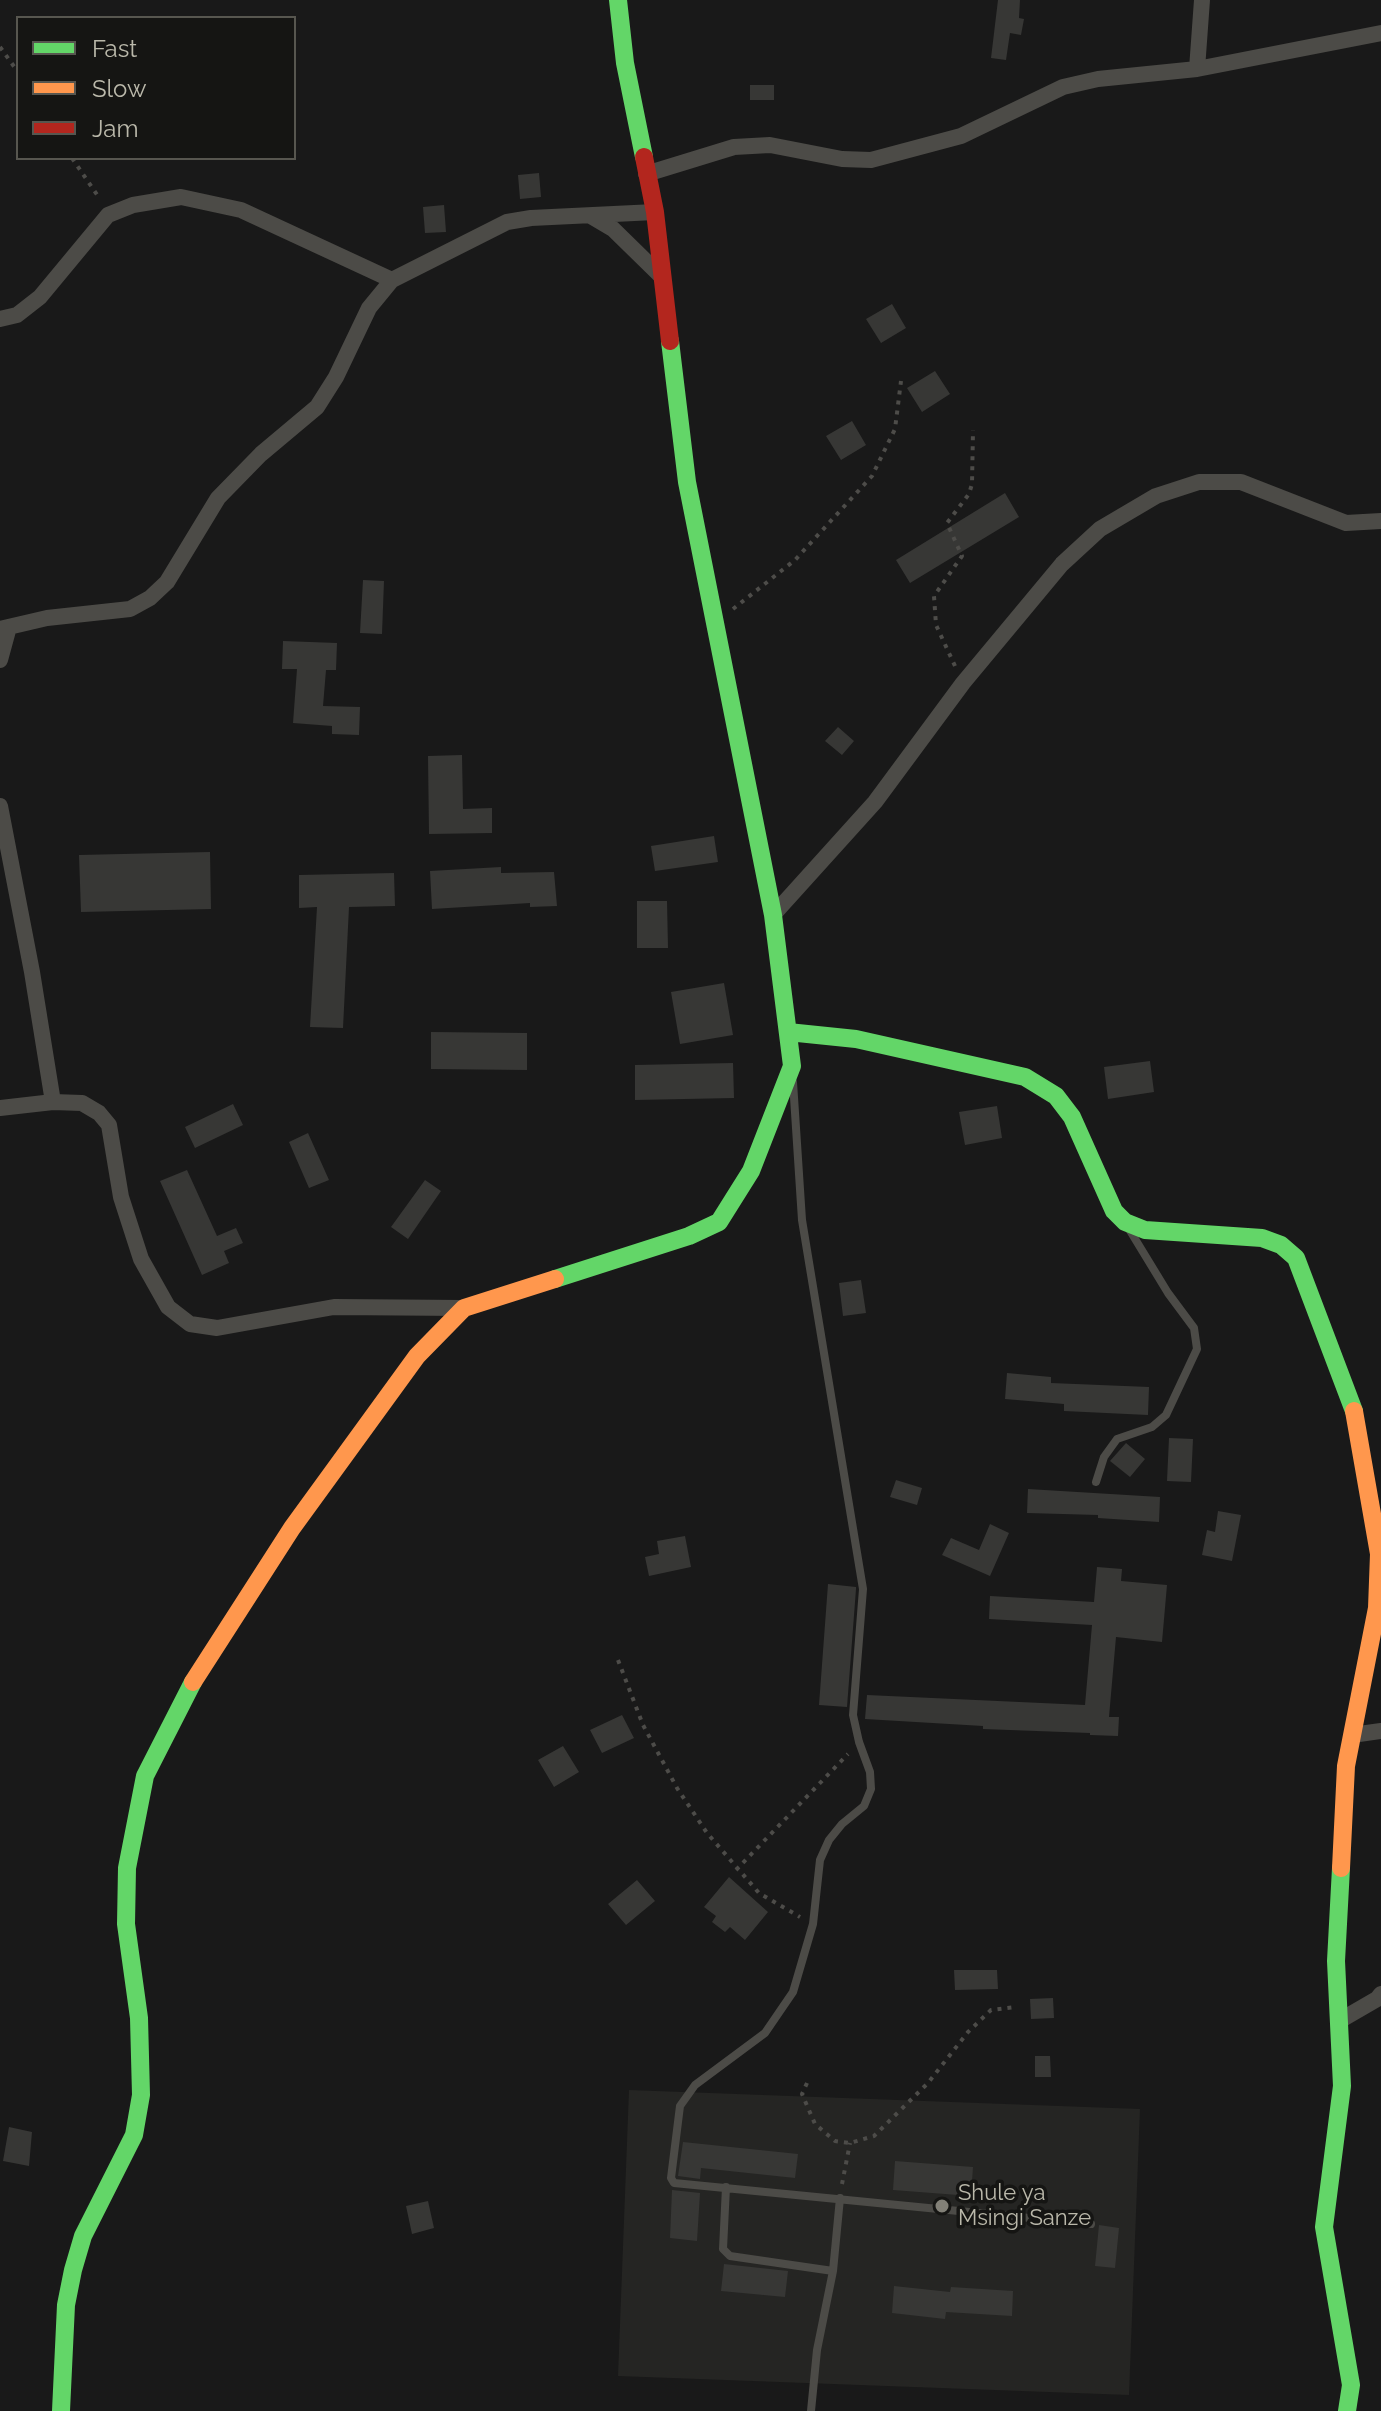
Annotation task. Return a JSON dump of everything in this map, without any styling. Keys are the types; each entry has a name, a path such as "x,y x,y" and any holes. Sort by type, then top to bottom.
{"street":[{"path":"0,1108 53,1102 82,1103 99,1113 109,1125 121,1197 141,1259 168,1307 190,1324 217,1328 334,1307 464,1308 689,1236 719,1222 751,1171 792,1066 773,915 687,482 655,212 625,63 618,0"},
{"path":"1197,69 1202,0"},
{"path":"646,174 734,147 770,145 842,159 871,160 961,136 1063,87 1098,79 1197,69 1381,33"},
{"path":"0,319 17,315 40,297 108,215 133,205 181,197 241,210 392,280"},
{"path":"0,660 4,628 47,618 130,609 150,598 167,582 218,498 261,454 317,407 336,377 369,308 392,280 507,222 655,212"},
{"path":"589,215 613,229 661,276"},
{"path":"773,915 875,802 963,683 1062,564 1100,529 1156,496 1199,482 1241,482 1346,523 1381,521"},
{"path":"0,806 53,1102"},
{"path":"788,1032 856,1039 1025,1077 1056,1096 1072,1117 1114,1211 1125,1222 1145,1230 1262,1238 1281,1245 1296,1258 1357,1418 1379,1554 1377,1608 1346,1766 1336,1961 1342,2086 1324,2227 1351,2385 1347,2411"},
{"path":"61,2411 66,2305 73,2270 83,2236 134,2135 141,2095 139,2018 126,1924 127,1868 145,1776 183,1698 292,1528 417,1356 464,1308"},
{"path":"1352,1735 1381,1731"},
{"path":"1339,2021 1381,1994"}],"lane":[{"path":"792,1066 802,1220 863,1589 853,1715 870,1772 871,1789 864,1806 842,1824 820,1860 813,1924 793,1992 765,2033 695,2085 680,2106 671,2178 674,2183 1091,2224"},
{"path":"1096,1482 1104,1457 1117,1439 1152,1427 1166,1415 1197,1349 1194,1328 1168,1293 1125,1222"},
{"path":"726,2187 723,2249 730,2256 833,2271"},
{"path":"811,2411 817,2350 833,2271 840,2198"}],"path":[{"path":"0,47 16,69"},
{"path":"74,160 95,187 108,215"},
{"path":"716,623 795,560 872,476 895,429 901,381"},
{"path":"963,683 936,625 934,596 962,556 947,523 969,494 972,484 973,430"},
{"path":"618,1660 643,1725 677,1788 707,1833 759,1893 813,1924"},
{"path":"736,1870 859,1742"},
{"path":"807,2083 802,2094 815,2124 835,2141 850,2143 874,2136 928,2083 968,2032 991,2010 1015,2007"},
{"path":"840,2198 850,2143"}],"shaded area":[{"path":"629,2090 1140,2109 1129,2395 618,2376"}],"building":[{"path":"998,0 1020,0 1019,18 1024,19 1021,35 1010,33 1006,60 991,58"},
{"path":"750,85 774,85 774,100 750,100"},
{"path":"539,173 541,197 520,199 518,175"},
{"path":"444,205 446,232 425,233 423,207"},
{"path":"892,304 906,328 881,343 866,319"},
{"path":"935,371 950,394 922,412 907,388"},
{"path":"852,421 866,445 841,460 826,436"},
{"path":"1005,493 1019,517 910,583 896,560"},
{"path":"363,580 384,581 382,634 360,633"},
{"path":"283,641 337,643 336,670 326,670 323,706 360,707 359,735 332,734 332,726 293,723 297,669 282,669"},
{"path":"838,727 854,741 842,755 825,741"},
{"path":"462,755 463,809 492,808 492,833 429,834 428,756"},
{"path":"714,836 718,862 655,871 651,846"},
{"path":"210,852 211,909 81,912 79,855"},
{"path":"501,867 501,873 554,872 557,906 530,907 530,903 432,909 430,871"},
{"path":"394,873 395,906 349,907 343,1028 310,1027 317,907 299,908 299,875"},
{"path":"637,901 667,901 668,948 637,948"},
{"path":"724,983 733,1035 680,1044 671,992"},
{"path":"431,1032 527,1033 527,1070 431,1069"},
{"path":"1150,1061 1154,1092 1108,1099 1104,1067"},
{"path":"733,1063 734,1098 635,1100 635,1065"},
{"path":"233,1104 243,1125 195,1148 185,1127"},
{"path":"997,1106 1002,1138 965,1145 959,1112"},
{"path":"308,1133 329,1180 309,1188 289,1142"},
{"path":"187,1170 217,1236 236,1228 243,1243 224,1251 229,1263 202,1275 160,1181"},
{"path":"425,1180 441,1191 408,1239 391,1227"},
{"path":"861,1280 866,1313 843,1316 839,1283"},
{"path":"1007,1373 1051,1377 1051,1383 1149,1387 1148,1415 1064,1411 1064,1404 1005,1399"},
{"path":"1169,1438 1193,1439 1191,1482 1167,1481"},
{"path":"1126,1443 1145,1459 1130,1477 1110,1461"},
{"path":"896,1480 922,1488 917,1505 890,1497"},
{"path":"1028,1489 1160,1497 1159,1522 1098,1518 1098,1515 1027,1513"},
{"path":"1218,1511 1241,1515 1232,1561 1202,1555 1207,1530 1215,1532"},
{"path":"990,1524 1009,1533 990,1576 942,1555 951,1538 979,1550"},
{"path":"685,1536 691,1567 649,1576 645,1557 659,1554 657,1541"},
{"path":"1097,1567 1122,1569 1121,1581 1167,1585 1162,1642 1116,1637 1109,1717 1119,1717 1118,1736 865,1719 867,1695 1085,1705 1092,1625 989,1619 990,1596 1094,1602"},
{"path":"828,1584 856,1587 847,1707 819,1705"},
{"path":"622,1715 634,1738 602,1753 590,1730"},
{"path":"563,1746 579,1772 554,1787 538,1760"},
{"path":"729,1877 768,1912 745,1940 730,1927 725,1932 712,1922 716,1916 704,1907"},
{"path":"637,1880 655,1901 626,1925 608,1904"},
{"path":"954,1970 997,1970 998,1989 955,1990"},
{"path":"1053,1998 1054,2018 1031,2019 1030,1999"},
{"path":"1035,2056 1050,2056 1051,2077 1035,2077"},
{"path":"9,2127 32,2132 29,2166 3,2161"},
{"path":"683,2142 798,2154 795,2178 701,2168 700,2179 678,2176"},
{"path":"895,2161 973,2167 971,2196 893,2190"},
{"path":"672,2190 700,2193 697,2241 670,2238"},
{"path":"428,2201 434,2228 412,2234 406,2206"},
{"path":"1099,2225 1119,2228 1115,2268 1095,2266"},
{"path":"724,2264 788,2271 785,2297 721,2291"},
{"path":"894,2286 950,2292 951,2287 1013,2291 1012,2316 946,2312 945,2319 892,2313"}],"traffic: fast":[{"path":"618,0 625,63 644,157"},
{"path":"555,1279 689,1236 719,1222 751,1171 792,1066 773,915 687,482 670,341"},
{"path":"788,1032 856,1039 1025,1077 1056,1096 1072,1117 1114,1211 1125,1222 1145,1230 1262,1238 1281,1245 1296,1258 1354,1411"},
{"path":"61,2411 66,2305 73,2270 83,2236 134,2135 141,2095 139,2018 126,1924 127,1868 145,1776 193,1682"},
{"path":"1341,1868 1336,1961 1342,2086 1324,2227 1351,2385 1347,2411"}],"traffic: slow":[{"path":"193,1682 292,1528 417,1356 464,1308 555,1279"},
{"path":"1341,1868 1346,1766 1377,1608 1379,1554 1354,1411"}],"traffic: jam":[{"path":"644,157 655,212 670,341"}],"place":[{"name":"Shule ya Msingi Sanze","path":"942,2206"}]}
